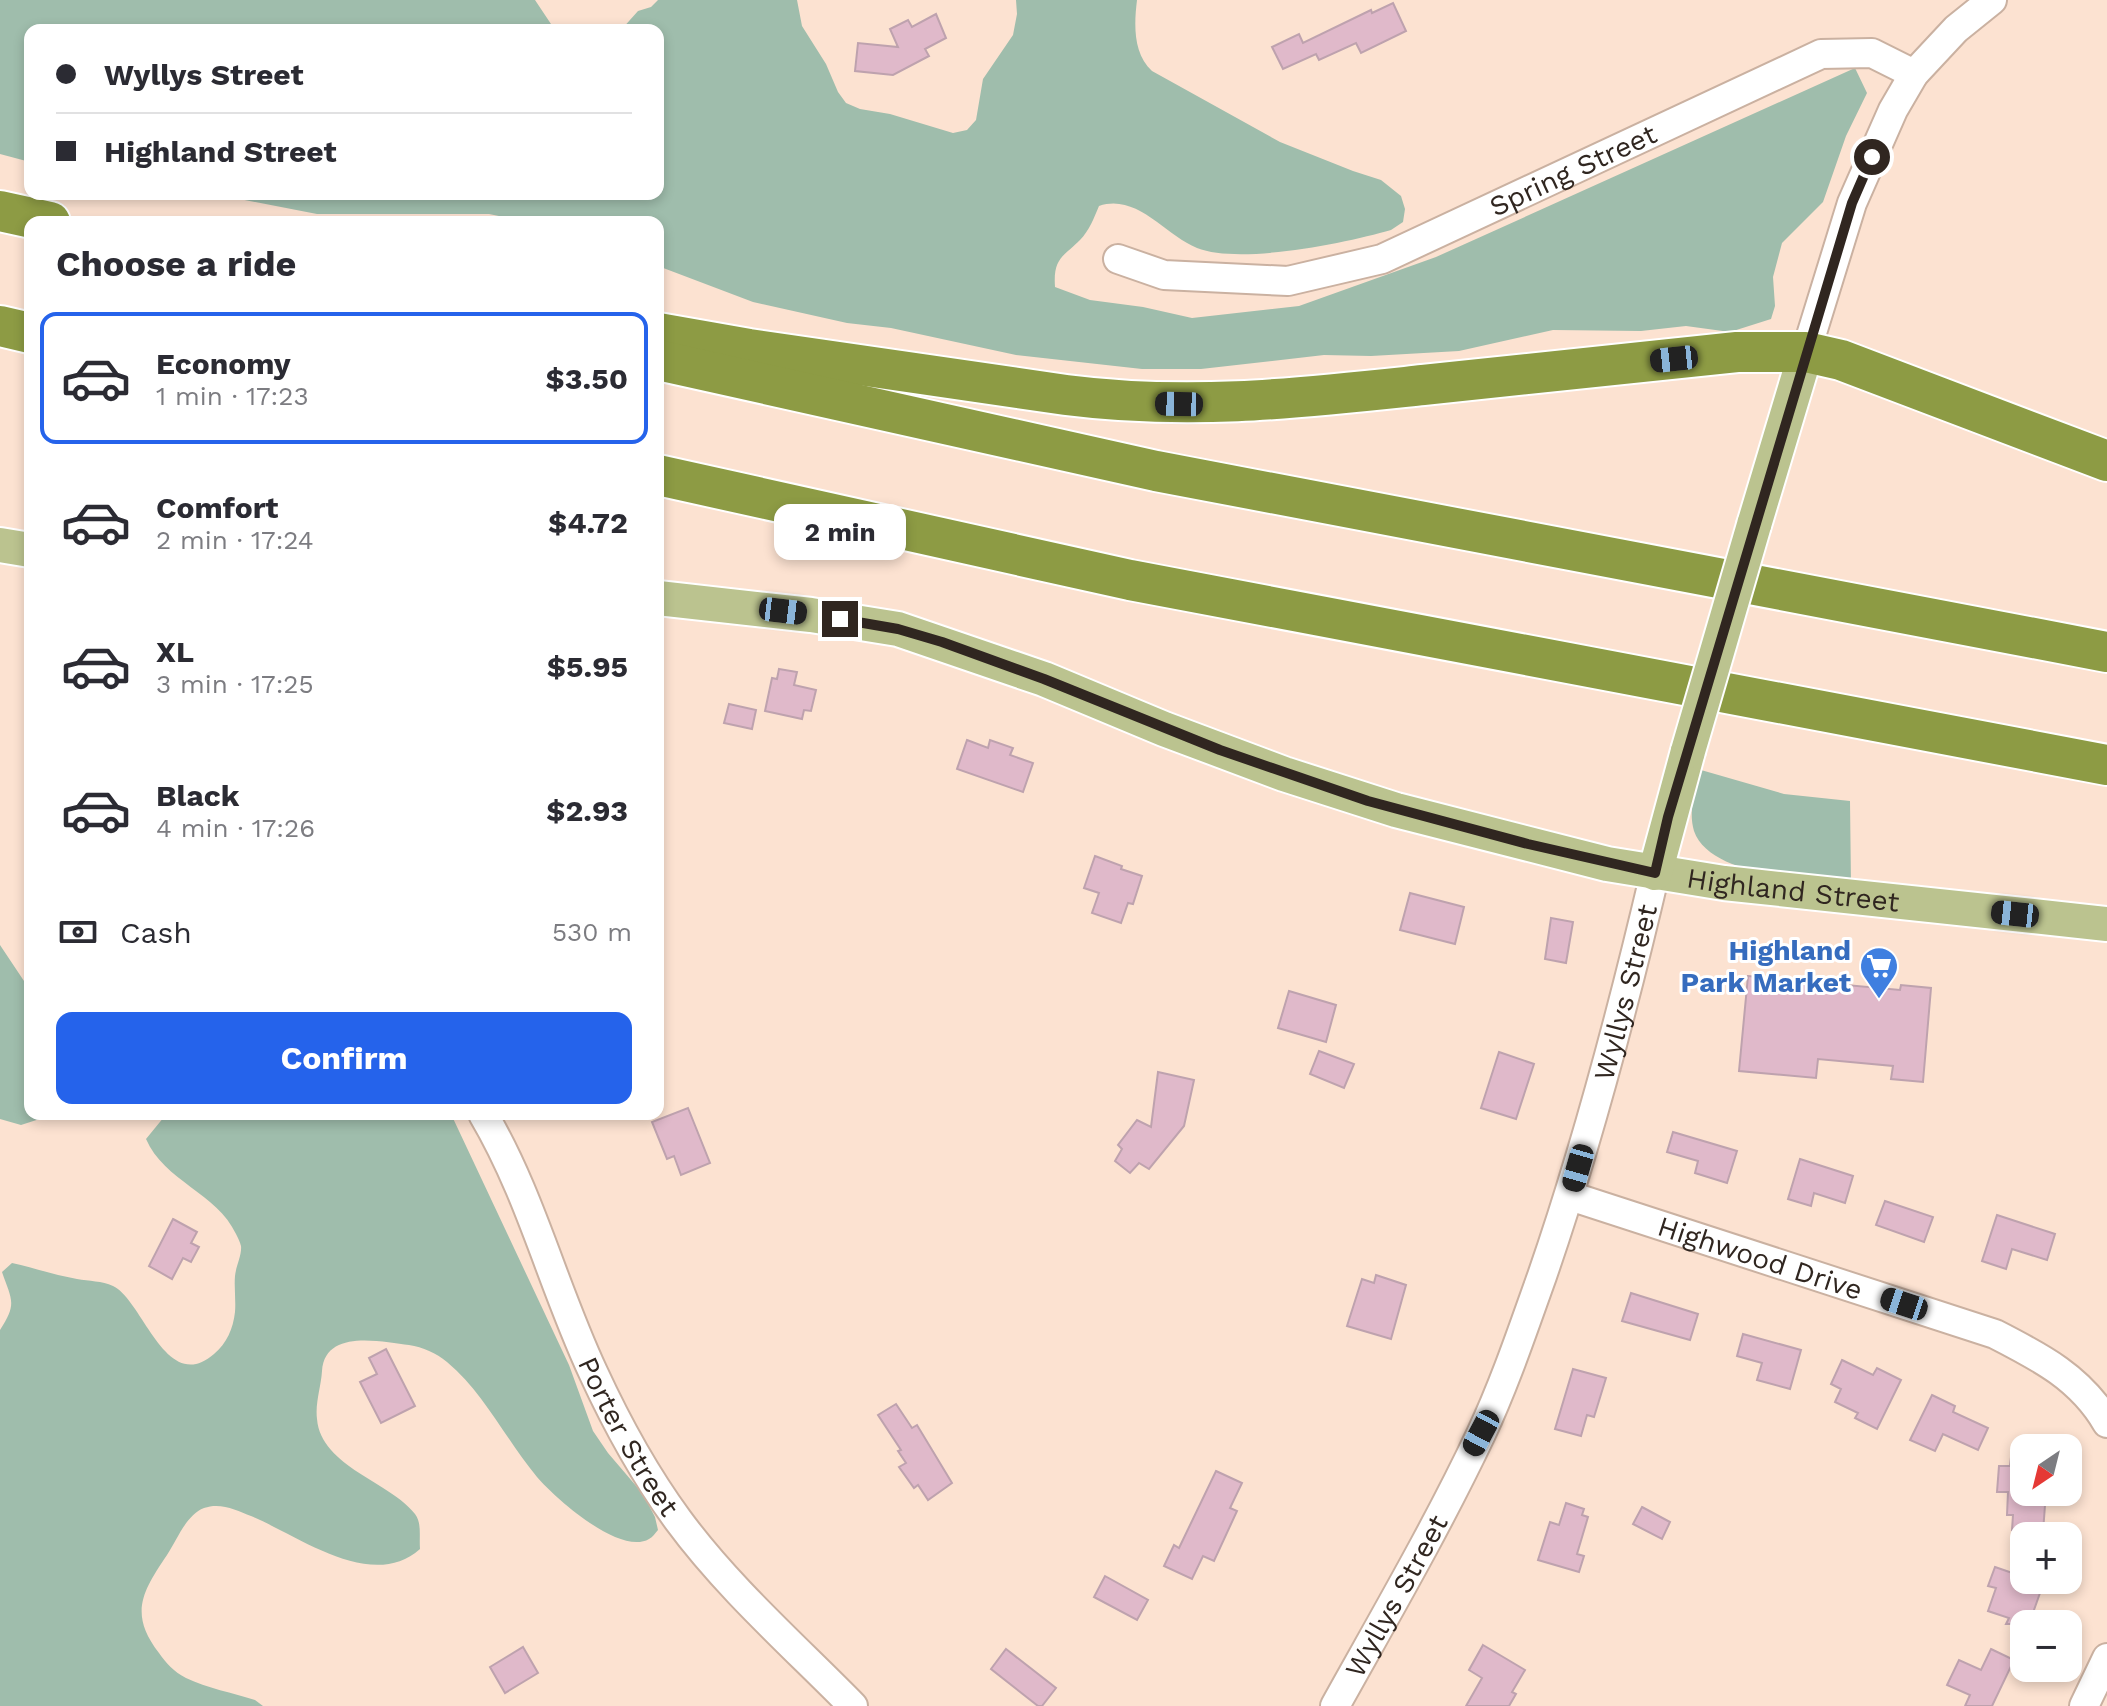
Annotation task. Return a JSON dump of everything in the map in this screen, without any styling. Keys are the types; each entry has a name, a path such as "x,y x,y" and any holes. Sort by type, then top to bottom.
{"highway":[{"path":"0,211 24,216"},
{"path":"0,326 24,332"},
{"path":"664,334 1066,395 1179,404 1288,399 1737,352 1806,352 1863,368 2107,461"},
{"path":"664,361 1156,471 2107,652"},
{"path":"664,476 1130,580 2107,765"}],"main road":[{"name":"Wyllys Street","path":"1655,873 1806,352"},
{"path":"0,545 24,549"},
{"name":"Highland Street","path":"664,599 811,615 898,629 1044,679 1272,770 1368,801 1531,845 1655,873 2107,924"}],"street":[{"path":"1914,74 1956,29 1992,0"},
{"name":"Spring Street","path":"1118,259 1164,275 1288,281 1336,272 1382,259 1821,54 1872,53 1914,74"},
{"name":"Wyllys Street","path":"1806,352 1852,203 1893,110 1914,74"},
{"name":"Wyllys Street","path":"1335,1706 1481,1433 1514,1355 1570,1196 1611,1056 1655,873"},
{"name":"Porter Street","path":"486,1120 522,1192 592,1371 636,1454 678,1519 721,1572 853,1706"},
{"name":"Highwood Drive","path":"1570,1196 1995,1334 2051,1363 2097,1406 2107,1423"},
{"path":"2084,1706 2107,1658"}],"green space":[{"path":"0,0 535,0 551,24 24,24 24,160 0,154"},
{"path":"658,0 797,0 802,26 846,103 953,133 967,130 976,120 983,79 1013,35 1016,0 1137,0 1135,29 1138,47 1152,71 1280,142 1381,180 1401,196 1405,209 1403,222 1391,230 1321,246 1239,254 1197,248 1126,205 1099,206 1086,233 1058,264 1055,287 1090,300 1192,318 1299,306 1436,257 1855,68 1867,93 1846,136 1823,202 1782,243 1773,277 1775,306 1771,319 1730,332 1686,326 1641,331 1553,330 1459,351 1324,355 1201,369 1142,369 1016,355 753,302 664,268 664,216 317,214 245,200 664,200 664,24 626,24 638,11 651,7"},
{"path":"1701,770 1784,794 1850,801 1851,885 1763,873 1719,858 1704,846 1694,831 1693,800"},
{"path":"0,945 24,981 24,1120 36,1120 21,1125 0,1119"},
{"path":"162,1120 454,1120 569,1365 593,1431 643,1494 658,1530 649,1539 637,1542 622,1539 573,1510 537,1477 473,1388 438,1356 409,1345 370,1341 344,1343 333,1348 325,1357 317,1401 321,1436 343,1462 390,1492 415,1514 420,1549 401,1561 380,1565 358,1563 313,1547 234,1509 222,1506 204,1508 187,1522 151,1580 142,1603 144,1626 159,1653 178,1673 203,1685 255,1700 263,1706 0,1706 0,1330 11,1307 2,1272 12,1263 113,1286 135,1308 169,1355 182,1363 197,1364 214,1354 226,1340 233,1324 235,1276 241,1253 236,1234 216,1208 165,1166 146,1139"}],"building":[{"path":"1393,3 1406,31 1361,53 1356,43 1319,60 1316,54 1283,69 1272,47 1299,34 1303,43 1371,10 1372,13"},
{"path":"936,14 946,38 925,49 929,56 893,75 855,71 858,43 898,47 890,29 908,20 912,27"},
{"path":"779,669 797,672 794,685 816,690 811,711 804,710 802,719 765,711 772,678 777,679"},
{"path":"729,704 756,710 752,729 724,723"},
{"path":"967,740 988,748 990,740 1013,748 1010,755 1033,763 1023,792 957,769"},
{"path":"1095,856 1142,876 1133,904 1128,903 1121,923 1092,913 1099,893 1084,888"},
{"path":"1410,893 1464,907 1455,944 1400,930"},
{"path":"1551,918 1573,922 1566,963 1545,959"},
{"path":"1748,976 1900,990 1901,985 1931,988 1923,1082 1891,1079 1893,1066 1818,1059 1816,1078 1739,1071"},
{"path":"1289,991 1336,1005 1326,1042 1278,1028"},
{"path":"1319,1051 1354,1064 1344,1088 1310,1074"},
{"path":"1499,1052 1534,1064 1516,1119 1481,1108"},
{"path":"1158,1072 1194,1080 1184,1126 1149,1169 1139,1163 1130,1173 1115,1161 1122,1149 1118,1145 1137,1120 1151,1127"},
{"path":"688,1108 710,1163 681,1175 674,1156 667,1159 652,1122 664,1120"},
{"path":"1673,1132 1737,1151 1727,1183 1695,1173 1698,1161 1667,1152"},
{"path":"1800,1159 1853,1176 1845,1203 1814,1193 1811,1206 1788,1199"},
{"path":"1885,1201 1933,1217 1924,1242 1876,1225"},
{"path":"1997,1215 2055,1234 2047,1260 2012,1249 2006,1269 1982,1261"},
{"path":"173,1219 197,1232 191,1243 199,1247 191,1262 183,1258 172,1279 149,1266"},
{"path":"1376,1275 1406,1285 1391,1339 1347,1326 1362,1279 1374,1283"},
{"path":"1631,1293 1698,1314 1690,1340 1622,1321"},
{"path":"1743,1334 1801,1350 1790,1389 1757,1380 1762,1363 1737,1356"},
{"path":"386,1349 415,1406 381,1423 360,1382 377,1374 369,1358"},
{"path":"1842,1360 1873,1375 1877,1368 1901,1380 1877,1429 1855,1418 1858,1413 1835,1402 1841,1389 1831,1384"},
{"path":"1573,1369 1606,1378 1594,1417 1587,1415 1581,1436 1555,1429"},
{"path":"1932,1395 1955,1406 1953,1412 1988,1428 1978,1450 1943,1434 1935,1451 1910,1440"},
{"path":"896,1404 912,1428 917,1425 952,1483 928,1500 918,1485 914,1488 899,1467 906,1463 898,1451 901,1450 878,1415"},
{"path":"1999,1466 2010,1466 2010,1506 2045,1506 2044,1522 2013,1522 2013,1515 2007,1515 2008,1492 1997,1492"},
{"path":"1216,1471 1242,1483 1230,1508 1237,1511 1214,1561 1203,1556 1192,1579 1164,1566 1174,1545 1179,1548"},
{"path":"1566,1503 1584,1509 1582,1515 1588,1517 1577,1554 1584,1556 1579,1572 1538,1560 1550,1522 1559,1525"},
{"path":"1642,1507 1670,1522 1662,1539 1633,1524"},
{"path":"1995,1567 2010,1572 2010,1594 2040,1594 2034,1610 2010,1610 2010,1624 2006,1624 2009,1618 1988,1611 1996,1588 1988,1586"},
{"path":"1105,1576 1148,1600 1137,1620 1094,1597"},
{"path":"1483,1645 1525,1670 1512,1692 1516,1694 1509,1706 1466,1706 1482,1678 1469,1670"},
{"path":"523,1647 538,1673 505,1693 490,1667"},
{"path":"1006,1649 1056,1688 1042,1706 991,1669"},
{"path":"1991,1649 2010,1658 2010,1668 1992,1706 1965,1706 1970,1695 1947,1685 1959,1660 1981,1670"}],"place":[{"name":"Highland Park Market","path":"1879,1000"}],"route":[{"path":"840,619 898,629 942,642 1284,774 1396,810 1607,864 1655,873 1668,817 1806,352 1852,203 1872,157"}]}
